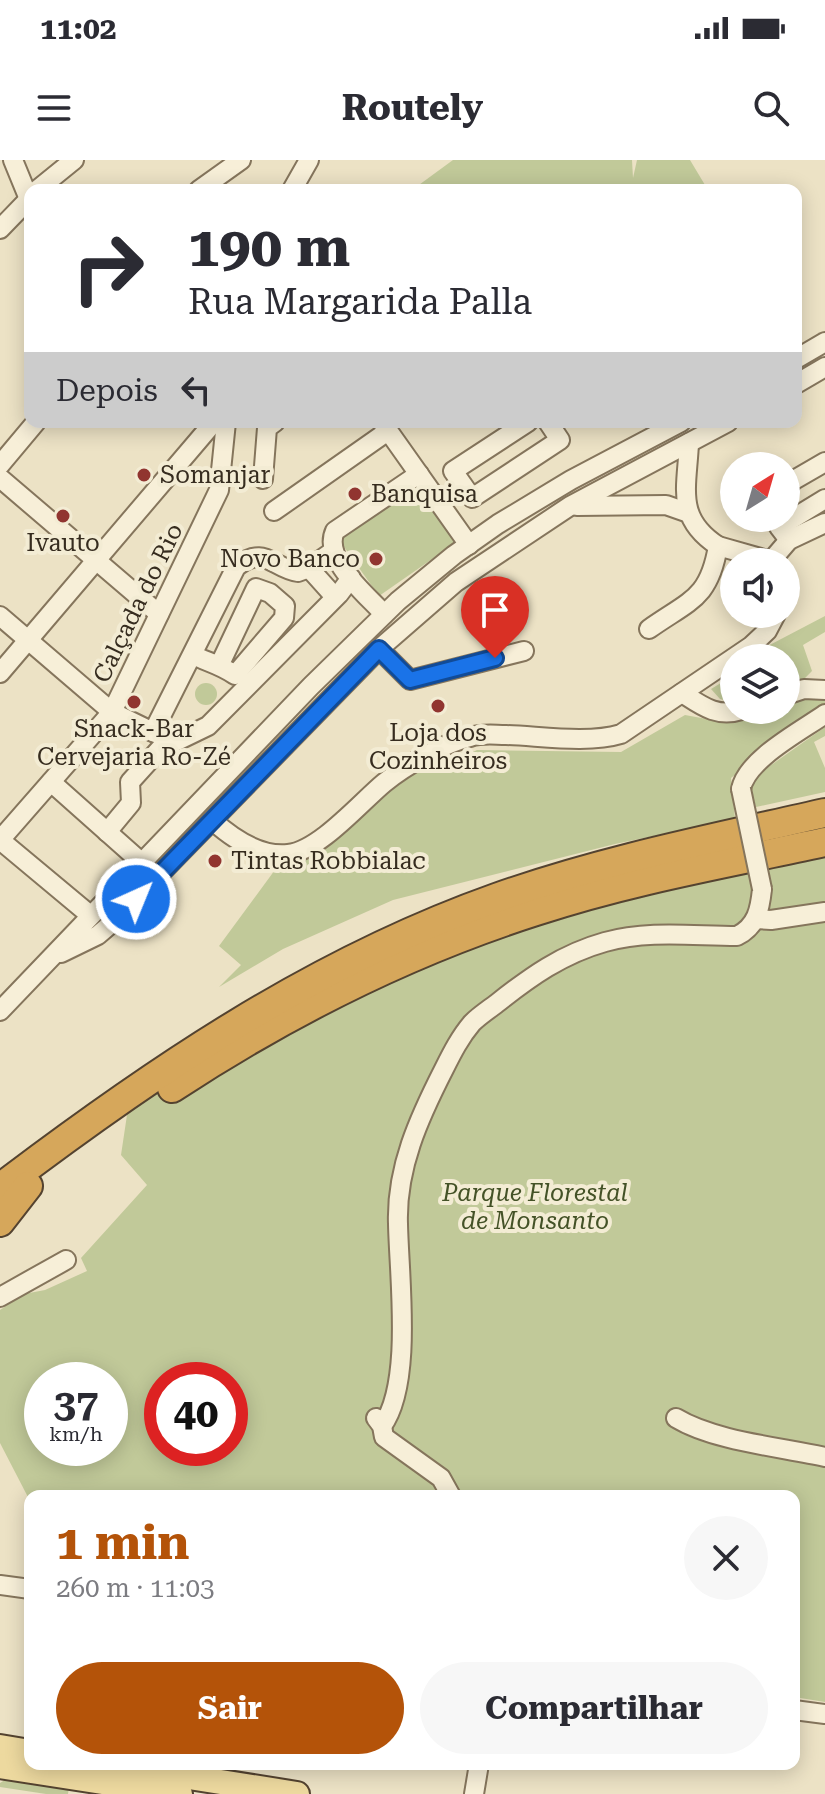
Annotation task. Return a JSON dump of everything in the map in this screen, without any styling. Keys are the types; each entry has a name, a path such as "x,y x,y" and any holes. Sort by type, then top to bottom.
{"highway":[{"path":"0,1207 11,1183 108,1109 240,1020 332,969 405,948 494,898 583,870 825,813"},
{"path":"405,948 431,948 579,898 825,842"},
{"path":"0,1222 11,1183"}],"main road":[{"path":"0,1747 24,1751"},
{"path":"0,1766 24,1770"},
{"path":"26,1770 180,1794"},
{"path":"145,1770 297,1794"}],"street":[{"path":"13,160 26,184"},
{"path":"46,184 74,160"},
{"path":"188,184 225,160"},
{"path":"207,184 241,160"},
{"path":"295,184 309,160"},
{"path":"0,229 24,204"},
{"path":"802,355 825,342"},
{"path":"802,380 825,367"},
{"path":"0,465 31,428"},
{"path":"0,673 209,428"},
{"name":"Calçada do Rio","path":"0,840 112,712 219,490 225,428"},
{"path":"263,479 267,428"},
{"path":"274,511 382,428"},
{"path":"386,428 469,545"},
{"path":"519,428 453,471 472,498 560,440 552,428"},
{"path":"0,1011 311,686 384,614 469,545 571,480 670,428"},
{"path":"55,955 98,935 379,649 456,582 570,506 717,428"},
{"path":"689,443 686,512 697,529 725,548"},
{"path":"800,477 825,462"},
{"path":"384,614 332,552 330,540 335,531 419,474"},
{"path":"0,478 159,614"},
{"path":"438,501 462,485"},
{"path":"800,515 825,499"},
{"path":"570,506 666,505 686,512"},
{"path":"800,526 825,523"},
{"path":"649,629 701,593 714,570 718,546"},
{"path":"107,832 131,803 130,782 160,736 230,575 244,560 261,556 298,572 332,552"},
{"path":"309,568 335,597"},
{"path":"0,616 112,712 160,736 186,739 208,726 351,578"},
{"path":"212,820 250,847 275,854 289,854 311,845 388,780 459,740 480,735 612,737 682,693 761,638 770,628"},
{"path":"379,649 410,680 524,651"},
{"path":"193,655 209,663 220,664"},
{"path":"311,686 327,701"},
{"path":"800,690 825,690"},
{"path":"682,693 720,713"},
{"path":"448,1490 441,1478 427,1465 384,1437 378,1421 395,1401 400,1375 397,1220 404,1162 423,1110 474,1020 520,983 571,953 636,936 683,933 737,936 744,933 756,919 762,889 741,789 743,780 754,765 825,714"},
{"path":"51,782 141,862"},
{"path":"0,840 90,915"},
{"path":"756,919 771,920 825,912"},
{"path":"0,1297 66,1260"},
{"path":"676,1418 709,1432 825,1457"},
{"path":"0,1585 24,1588"},
{"path":"800,1711 825,1714"},
{"path":"474,1794 478,1770"}],"green space":[{"path":"453,160 632,160 633,178 637,160 690,160 704,184 420,184"},
{"path":"417,482 458,541 379,596 337,537"},
{"path":"825,616 825,632 803,645 812,671 801,682 800,644 771,644"},
{"path":"206,683 214,686 217,694 214,702 206,705 198,702 195,694 198,686"},
{"path":"720,684 720,699 711,689"},
{"path":"825,698 825,705 731,778 735,819 615,844 393,900 283,949 219,987 241,965 219,946 280,863 306,855 334,839 418,768 432,772 477,750 621,752 685,715 720,721 720,724 800,724 800,699"},
{"path":"825,727 825,736 814,742 825,768 825,792 756,807 750,788 757,775"},
{"name":"Parque Florestal de Monsanto","path":"825,826 825,1702 800,1698 800,1490 24,1490 0,1443 0,1310 24,1294 45,1290 87,1271 81,1258 147,1185 121,1155 127,1115 154,1088 525,900"},
{"path":"8,1778 69,1787 68,1794 0,1787 0,1783"}],"place":[{"name":"Somanjar","path":"144,475"},
{"name":"Banquisa","path":"355,494"},
{"name":"Ivauto","path":"63,516"},
{"name":"Novo Banco","path":"376,559"},
{"name":"Snack-Bar Cervejaria Ro-Zé","path":"134,702"},
{"name":"Loja dos Cozinheiros","path":"438,706"},
{"name":"Tintas Robbialac","path":"215,861"}],"route":[{"path":"136,899 379,649 410,680 495,658"}]}
